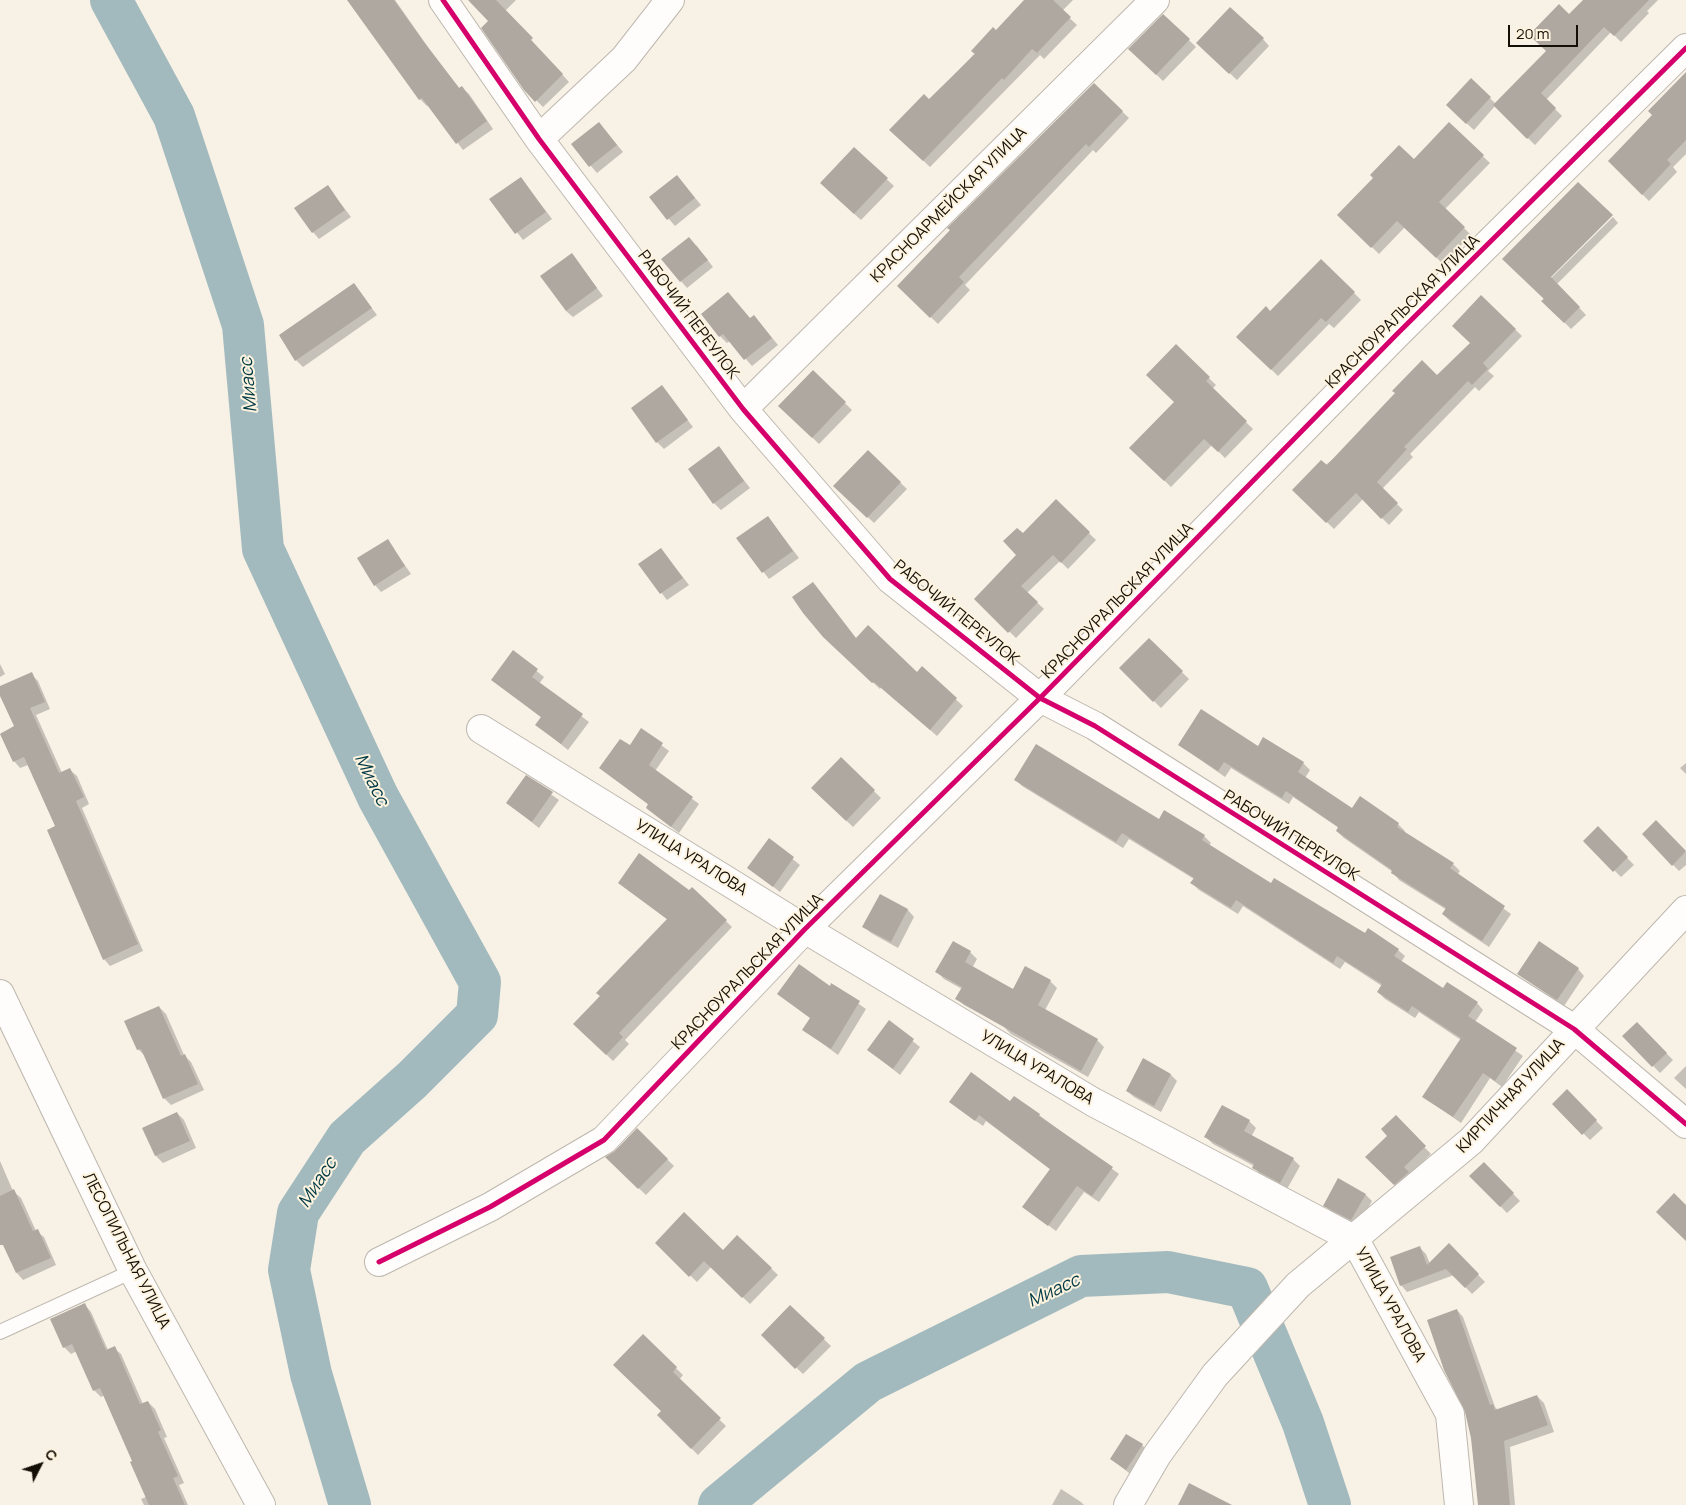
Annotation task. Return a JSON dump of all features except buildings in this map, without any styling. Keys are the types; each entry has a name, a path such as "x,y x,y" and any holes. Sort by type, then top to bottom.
{"street":[{"name":"РАБОЧИЙ ПЕРЕУЛОК","path":"443,0 540,139 743,409 890,579 1040,698 1095,726 1574,1030 1686,1124"},
{"path":"540,139 624,59 670,0"},
{"name":"КРАСНОАРМЕЙСКАЯ УЛИЦА","path":"743,409 1155,0"},
{"name":"КРАСНОУРАЛЬСКАЯ УЛИЦА","path":"379,1262 490,1207 604,1140 805,929 1040,698 1397,334 1686,48"},
{"name":"УЛИЦА УРАЛОВА","path":"481,729 805,929 1093,1102 1354,1240 1450,1414 1459,1505"},
{"name":"КИРПИЧНАЯ УЛИЦА","path":"1128,1505 1157,1455 1215,1375 1298,1285 1471,1141 1686,910"},
{"name":"ЛЕСОПИЛЬНАЯ УЛИЦА","path":"0,994 133,1271 261,1505"}],"lane":[{"path":"0,1332 133,1271"}],"waterway":[{"name":"Миасс","path":"111,0 174,116 243,325 263,549 378,797 480,982 477,1015 412,1080 347,1138 298,1213 289,1270 311,1374 350,1505"},
{"name":"Миасс","path":"719,1505 868,1382 1081,1276 1168,1272 1247,1288 1303,1423 1330,1505"}],"cycle path":[{"path":"443,0 539,139 743,409 890,579 1040,698 1095,726 1574,1029 1686,1124"},
{"path":"379,1262 490,1207 604,1140 805,929 1040,698 1397,334 1686,48"}]}
